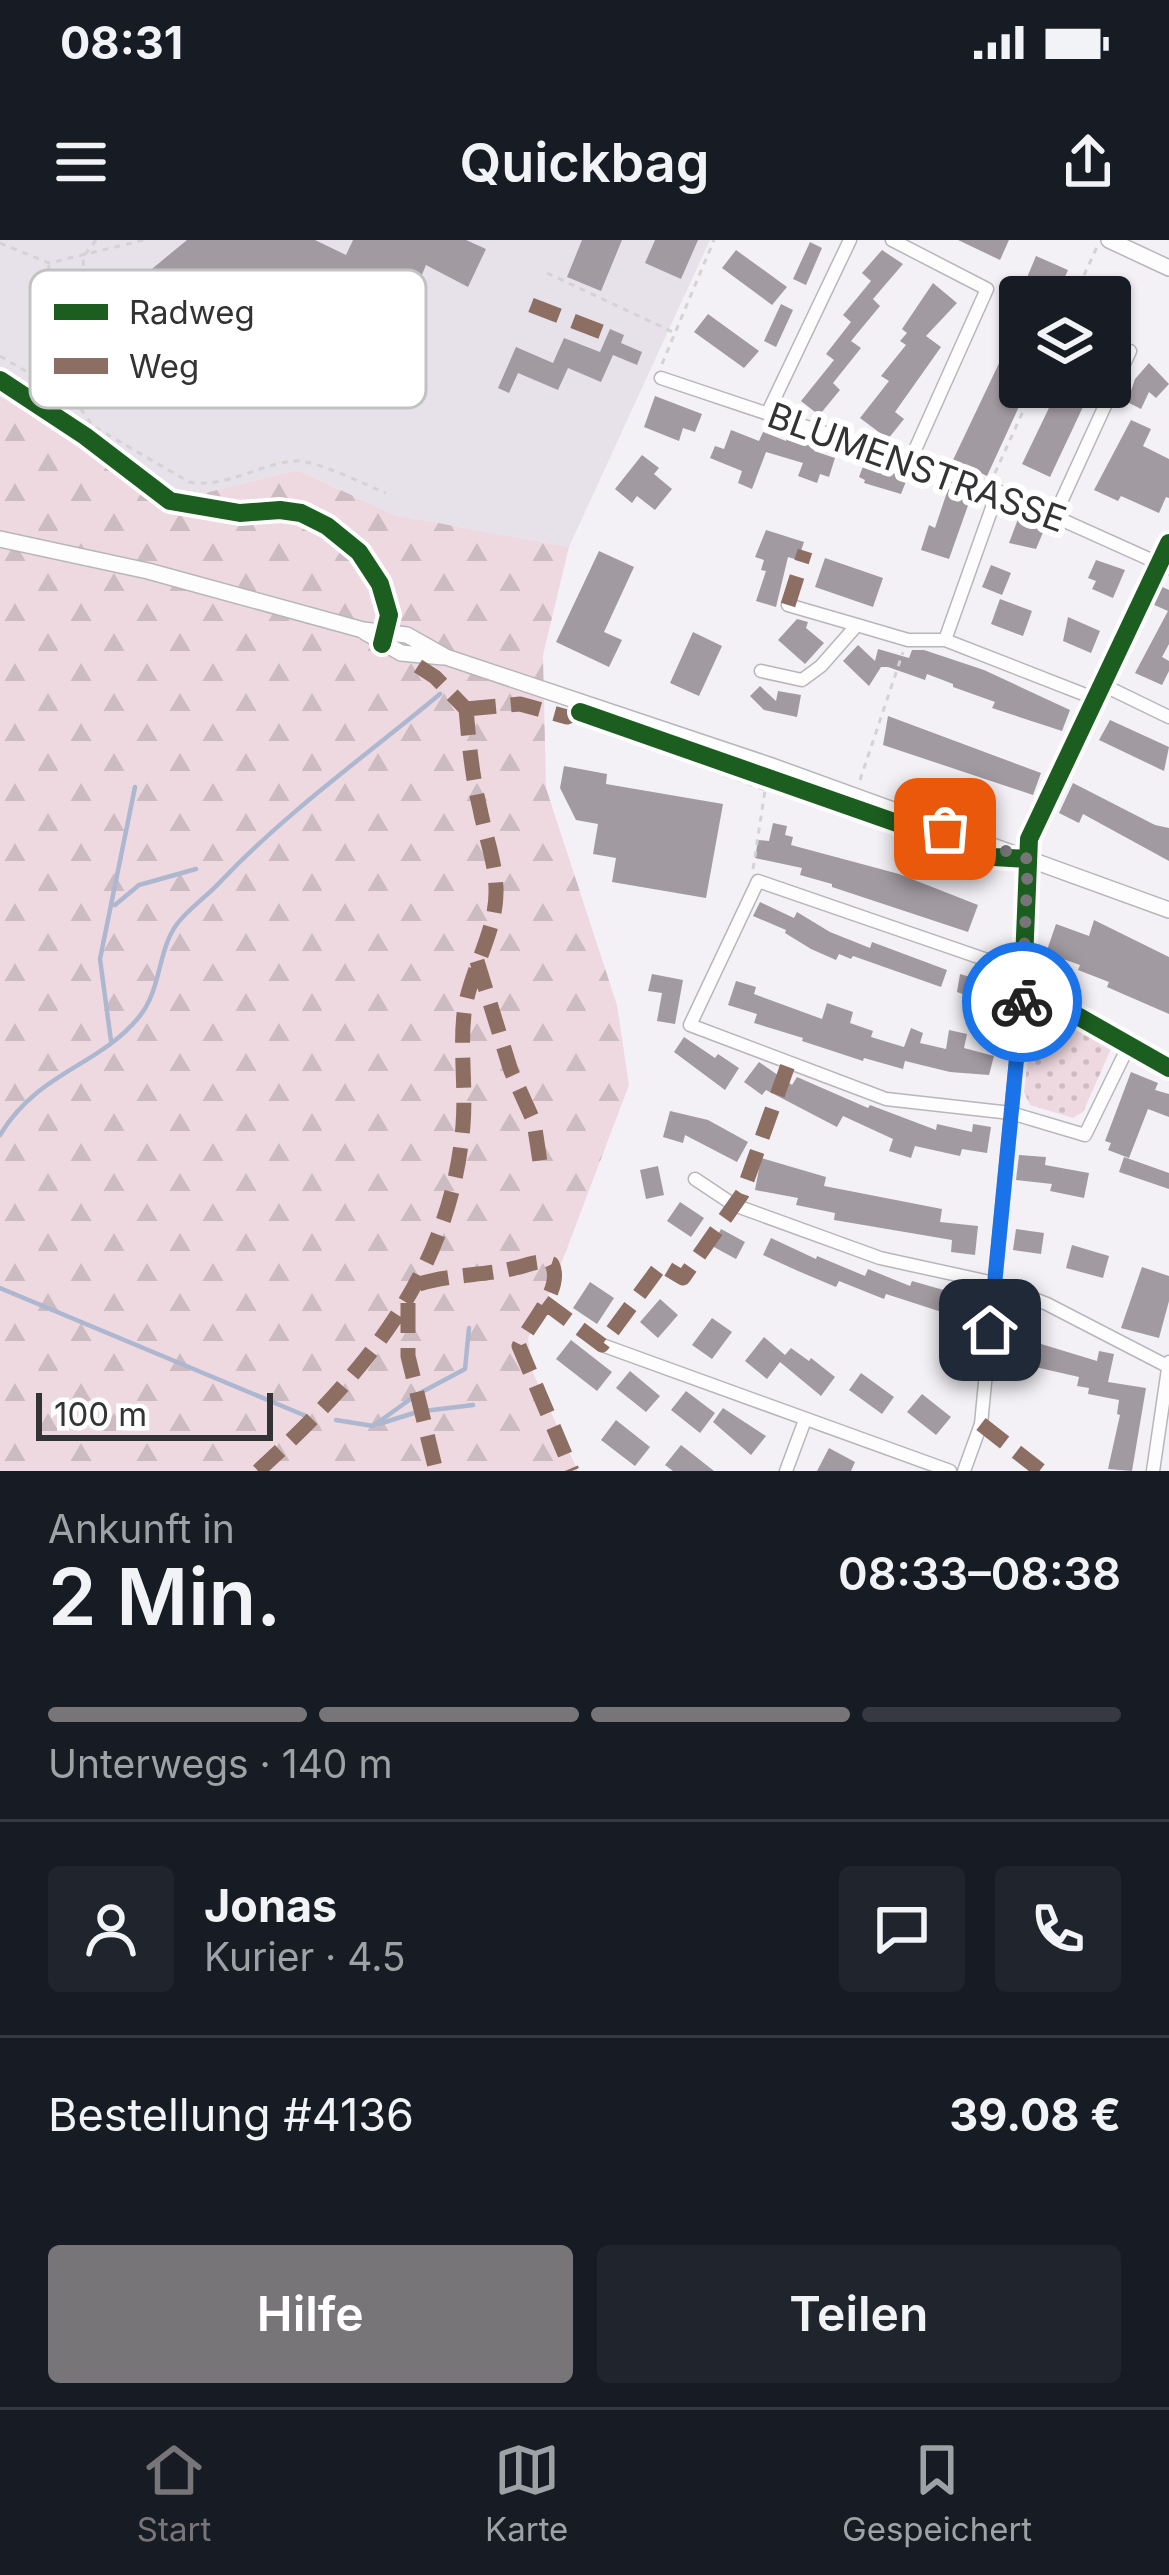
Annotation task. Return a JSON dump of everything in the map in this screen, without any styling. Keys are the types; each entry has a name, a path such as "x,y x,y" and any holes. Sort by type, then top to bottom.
{"street":[{"path":"768,412 850,240"},
{"path":"892,240 987,289 910,461"},
{"path":"1109,240 1169,268"},
{"name":"BLUMENSTRASSE","path":"661,378 993,489 1164,565"},
{"path":"1055,515 1104,408"},
{"path":"945,640 993,489"},
{"path":"0,539 148,571 363,630 406,634 446,657 1169,910"},
{"path":"964,1471 980,1424 1024,979 1029,839 1164,565 1169,543"},
{"path":"788,604 908,640 945,640 1169,717"},
{"path":"760,671 791,680 813,675 857,625"},
{"path":"1129,1045 1085,1136 1011,1114 886,1099 690,1025 758,881 1024,979 1169,1068"},
{"path":"695,1179 734,1205 880,1258 994,1283 1048,1304 1168,1365 1153,1471"},
{"path":"602,1345 950,1471"},
{"path":"787,1471 806,1420"}],"path":[{"path":"7,247 15,240"},
{"path":"84,270 83,257 96,240"},
{"path":"0,244 49,263 144,240"},
{"path":"661,378 660,370 714,240"},
{"path":"1084,276 1100,240"},
{"path":"48,270 49,263"},
{"path":"547,273 675,333"},
{"path":"0,356 30,373"},
{"path":"81,408 93,425 189,482 206,486 300,460 386,493"},
{"path":"993,489 1026,408"},
{"path":"854,796 903,652"},
{"path":"566,717 765,788 752,873 758,881"}],"shaded area":[{"path":"0,240 710,240 569,547 395,515 297,470 189,497 170,489 56,408 426,408 426,270 30,270 30,389 0,368"}],"green space":[{"path":"0,368 30,389 30,408 56,408 170,489 189,497 297,470 395,515 569,547 543,655 546,788 617,1005 629,1085 552,1288 528,1338 533,1373 578,1471 0,1471"},
{"path":"1045,1013 1115,1040 1083,1112 1073,1118 1030,1105 1024,1092 1032,1021"}],"building":[{"path":"187,240 315,240 346,255 353,240 466,240 486,249 468,287 426,265 424,270 151,270"},
{"path":"582,240 622,240 601,291 567,277"},
{"path":"655,240 698,240 681,279 645,263"},
{"path":"958,240 1009,240 1000,260"},
{"path":"810,242 822,248 806,285 793,279"},
{"path":"736,250 787,287 772,305 722,268"},
{"path":"882,250 903,264 873,299 880,306 851,341 861,348 833,383 840,390 821,413 815,412 801,401 834,360 826,354 851,322 843,315 871,281 862,273"},
{"path":"1036,256 1068,270 1065,276 1028,276"},
{"path":"933,283 957,303 926,336 941,347 895,412 904,419 888,439 860,418 889,381 881,376 906,345 900,341 907,333 902,329"},
{"path":"781,304 793,310 776,347 764,341"},
{"path":"708,314 759,351 744,368 694,332"},
{"path":"610,329 624,335 621,343 642,352 637,365 613,355 601,382 568,368 558,390 518,373 509,393 498,388 516,347 553,363 564,338 600,352"},
{"path":"999,363 999,408 1018,408 987,476 953,460"},
{"path":"1149,363 1169,384 1156,398 1149,392 1141,409 1131,404 1135,379"},
{"path":"655,396 702,414 695,432 683,428 679,441 644,427"},
{"path":"1049,408 1082,408 1050,477 1022,464"},
{"path":"1131,420 1151,429 1143,446 1169,459 1169,498 1159,513 1094,490"},
{"path":"731,430 759,441 763,432 786,441 788,435 816,444 814,451 835,458 829,477 820,474 817,483 798,476 803,463 766,452 752,489 738,483 742,471 710,458 715,446 724,449"},
{"path":"642,455 659,468 654,474 672,489 655,510 637,496 632,503 615,489"},
{"path":"865,461 907,479 901,494 864,483 859,477"},
{"path":"948,489 971,497 949,559 921,550 929,525 935,528"},
{"path":"1018,519 1044,530 1036,549 1009,543"},
{"path":"766,530 804,542 798,560 788,557 776,607 756,601 766,571 761,570 764,560 755,557"},
{"path":"599,551 634,567 604,632 622,640 609,667 556,642"},
{"path":"825,558 883,578 873,607 815,587"},
{"path":"1096,560 1125,570 1113,598 1092,589 1096,581 1088,578"},
{"path":"991,565 1011,573 1002,595 982,587"},
{"path":"1160,586 1169,590 1169,644 1162,657 1169,661 1169,671 1162,685 1135,673 1168,611 1152,604"},
{"path":"1000,599 1032,611 1023,636 991,624"},
{"path":"1068,617 1100,631 1091,653 1063,641"},
{"path":"797,619 808,622 806,628 824,643 805,664 778,640"},
{"path":"693,632 722,646 699,696 670,683"},
{"path":"858,645 875,661 878,649 909,658 912,650 924,650 984,670 1070,710 1062,731 992,708 995,702 927,674 925,680 881,667 869,686 843,661"},
{"path":"760,686 776,701 778,691 801,695 797,717 764,710 750,696"},
{"path":"888,716 1041,773 1033,795 883,745"},
{"path":"1110,720 1169,747 1164,771 1099,740"},
{"path":"564,766 607,774 606,784 723,804 706,898 612,882 616,858 593,854 598,824 576,820 560,788"},
{"path":"1073,783 1169,828 1169,861 1083,814 1079,823 1059,813"},
{"path":"773,823 787,826 785,835 793,837 791,845 899,874 978,905 968,932 800,875 802,868 755,858 758,840 769,841"},
{"path":"760,902 794,918 797,912 870,948 872,942 947,970 941,987 853,956 839,954 836,960 811,949 786,930 753,916"},
{"path":"1094,920 1169,957 1169,1014 1107,987 1109,982 1078,970 1080,965 1046,953 1056,924 1089,936"},
{"path":"652,974 683,980 675,1024 657,1021 662,993 648,991"},
{"path":"960,974 1009,988 1003,1009 957,992"},
{"path":"736,981 756,987 754,994 822,1019 827,1003 853,1012 850,1023 873,1031 871,1037 904,1047 911,1028 923,1033 920,1043 946,1049 949,1030 967,1034 964,1048 994,1056 989,1075 905,1061 903,1069 802,1041 754,1023 757,1014 728,1005"},
{"path":"684,1037 739,1068 725,1090 674,1052"},
{"path":"759,1062 792,1085 797,1077 868,1108 936,1130 937,1124 972,1132 973,1124 991,1127 987,1153 962,1149 960,1156 915,1146 911,1158 889,1151 893,1139 843,1116 837,1127 766,1090 762,1095 744,1082"},
{"path":"1131,1072 1158,1083 1155,1090 1169,1094 1169,1117 1148,1109 1129,1158 1108,1150 1111,1143 1105,1141"},
{"path":"670,1111 708,1120 748,1142 737,1162 685,1135 683,1143 663,1137"},
{"path":"1019,1155 1046,1157 1045,1165 1089,1173 1084,1198 1050,1191 1052,1184 1016,1180"},
{"path":"1124,1157 1169,1173 1169,1189 1119,1172"},
{"path":"761,1158 826,1177 824,1186 942,1209 940,1222 978,1226 975,1255 951,1252 952,1240 834,1220 835,1213 796,1205 798,1198 755,1190"},
{"path":"658,1166 664,1195 646,1199 640,1170"},
{"path":"680,1202 704,1218 691,1237 667,1221"},
{"path":"721,1229 745,1242 736,1259 712,1246"},
{"path":"1016,1229 1044,1233 1041,1254 1013,1250"},
{"path":"771,1238 865,1276 868,1269 910,1286 912,1281 982,1301 976,1328 952,1323 954,1316 886,1294 884,1299 839,1281 836,1287 798,1271 763,1255"},
{"path":"1072,1245 1109,1256 1103,1278 1066,1268"},
{"path":"1142,1267 1169,1276 1169,1301 1159,1338 1121,1328"},
{"path":"590,1282 614,1298 597,1324 573,1308"},
{"path":"660,1299 678,1315 658,1338 640,1322"},
{"path":"712,1318 732,1332 712,1359 692,1345"},
{"path":"764,1337 785,1355 791,1348 835,1377 821,1396 780,1362 767,1379 745,1361"},
{"path":"571,1340 612,1372 597,1391 556,1359"},
{"path":"1028,1340 1097,1361 1099,1351 1114,1354 1108,1382 1146,1388 1132,1471 1108,1469 1119,1400 1088,1394 1089,1388 1077,1386 1079,1377 1022,1364"},
{"path":"630,1371 660,1396 646,1412 616,1388"},
{"path":"861,1373 894,1397 882,1414 849,1390"},
{"path":"686,1391 715,1413 700,1433 671,1410"},
{"path":"922,1394 951,1417 936,1435 907,1412"},
{"path":"723,1408 766,1436 751,1455 713,1422"},
{"path":"616,1420 650,1447 635,1466 601,1440"},
{"path":"681,1445 714,1471 673,1471 665,1465"},
{"path":"829,1448 855,1462 851,1471 817,1471"}],"waterway":[{"path":"0,1135 32,1097 105,1048 139,1017 152,994 171,935 187,912 301,806 440,694"},
{"path":"111,1041 100,959 135,787"},
{"path":"115,905 139,885 196,869"},
{"path":"0,1288 306,1416"},
{"path":"420,1393 465,1369 469,1328"},
{"path":"336,1420 373,1426 412,1398"},
{"path":"424,1411 473,1405"},
{"path":"379,1424 414,1413"}],"marked path":[{"path":"531,305 604,333"},
{"path":"788,605 805,551"},
{"path":"418,666 466,709"},
{"path":"466,709 520,704 567,717 580,712 582,703"},
{"path":"258,1471 333,1397 395,1318 441,1228 455,1178 463,1125 464,1014 492,921 496,890 466,709"},
{"path":"477,961 511,1071 534,1122 540,1162"},
{"path":"544,1302 602,1345 661,1265 683,1278 742,1194 789,1062"},
{"path":"419,1284 538,1262 552,1264 550,1295 519,1346 572,1471"},
{"path":"408,1303 408,1356 436,1471"},
{"path":"981,1424 1041,1471"}],"cycle path":[{"path":"0,380 30,400"},
{"path":"42,408 170,501 240,513 301,513 327,526 359,552 380,584 389,615 382,644"},
{"path":"1169,543 1029,839 1023,985 1169,1068"},
{"path":"580,712 994,857 1028,859"}],"way so far":[{"path":"945,829 1028,859 1022,1002"}],"route":[{"path":"990,1330 1022,1002"}]}
